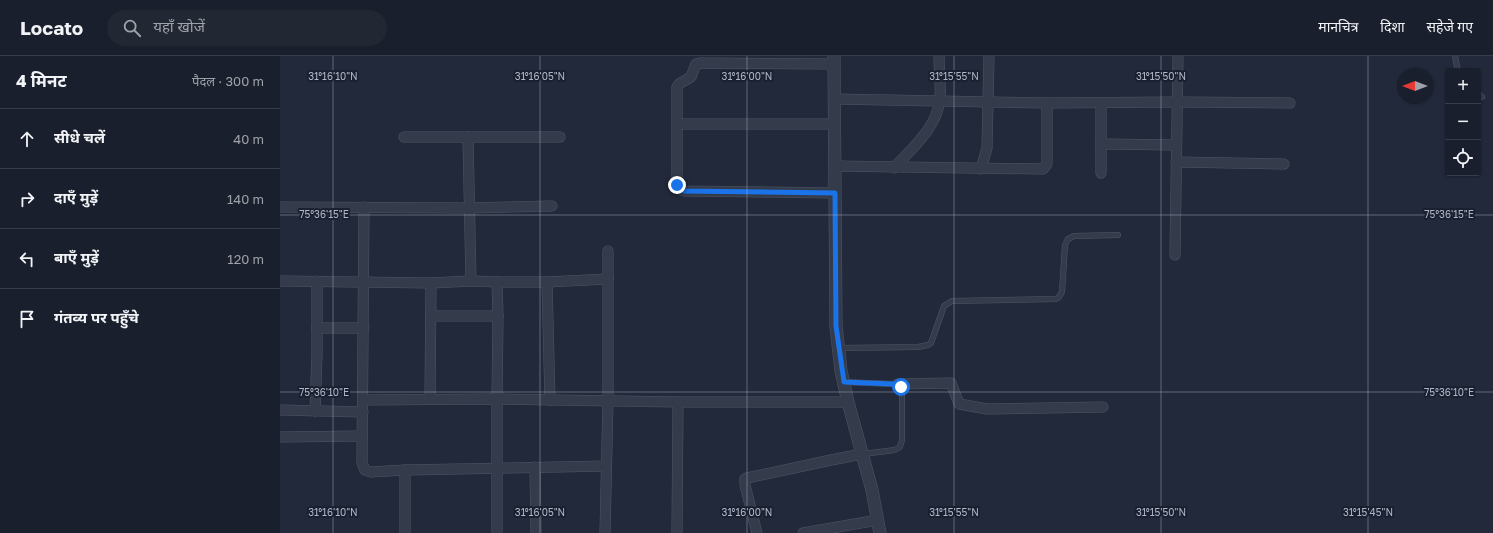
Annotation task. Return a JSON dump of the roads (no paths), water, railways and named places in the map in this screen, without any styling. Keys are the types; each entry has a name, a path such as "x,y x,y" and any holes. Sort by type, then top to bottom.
{"street":[{"path":"894,168 930,128 940,100 939,56"},
{"path":"981,169 987,148 989,56"},
{"path":"1175,255 1178,56"},
{"path":"835,193 681,190 677,185 677,87 679,84 691,77 694,68 698,63 834,60 834,166 835,193 836,326 838,348 848,402 872,490 880,533"},
{"path":"834,100 940,100 1047,103 1290,103"},
{"path":"834,166 1039,170 1045,168 1047,164 1047,103"},
{"path":"1102,103 1102,173"},
{"path":"678,124 835,124"},
{"path":"404,137 560,137"},
{"path":"468,137 471,281"},
{"path":"1102,144 1176,145"},
{"path":"1176,162 1284,164"},
{"path":"280,207 469,208 552,206"},
{"path":"364,207 364,400 362,463 365,470 371,472 606,466"},
{"path":"605,533 608,400 608,251"},
{"path":"280,281 431,283 471,281 547,282 608,279"},
{"path":"315,411 317,281"},
{"path":"497,282 497,533"},
{"path":"547,282 550,400"},
{"path":"430,399 431,283"},
{"path":"431,316 498,316"},
{"path":"317,328 364,328"},
{"path":"897,384 951,383 959,404 987,409 1103,408"},
{"path":"364,400 497,399 678,402 848,402"},
{"path":"677,533 678,402"},
{"path":"280,410 363,412"},
{"path":"280,437 362,436"},
{"path":"757,533 745,485 745,479 862,454"},
{"path":"536,467 536,533"},
{"path":"405,470 405,533"},
{"path":"803,533 878,520"}],"lane":[{"path":"1455,56 1457,68"},
{"path":"838,348 918,347 928,345 933,339 944,306 952,301 1056,299 1062,292 1065,245 1068,239 1074,236 1118,235"},
{"path":"844,382 897,384 901,387 903,392 902,440 900,446 895,450 862,454"}]}
